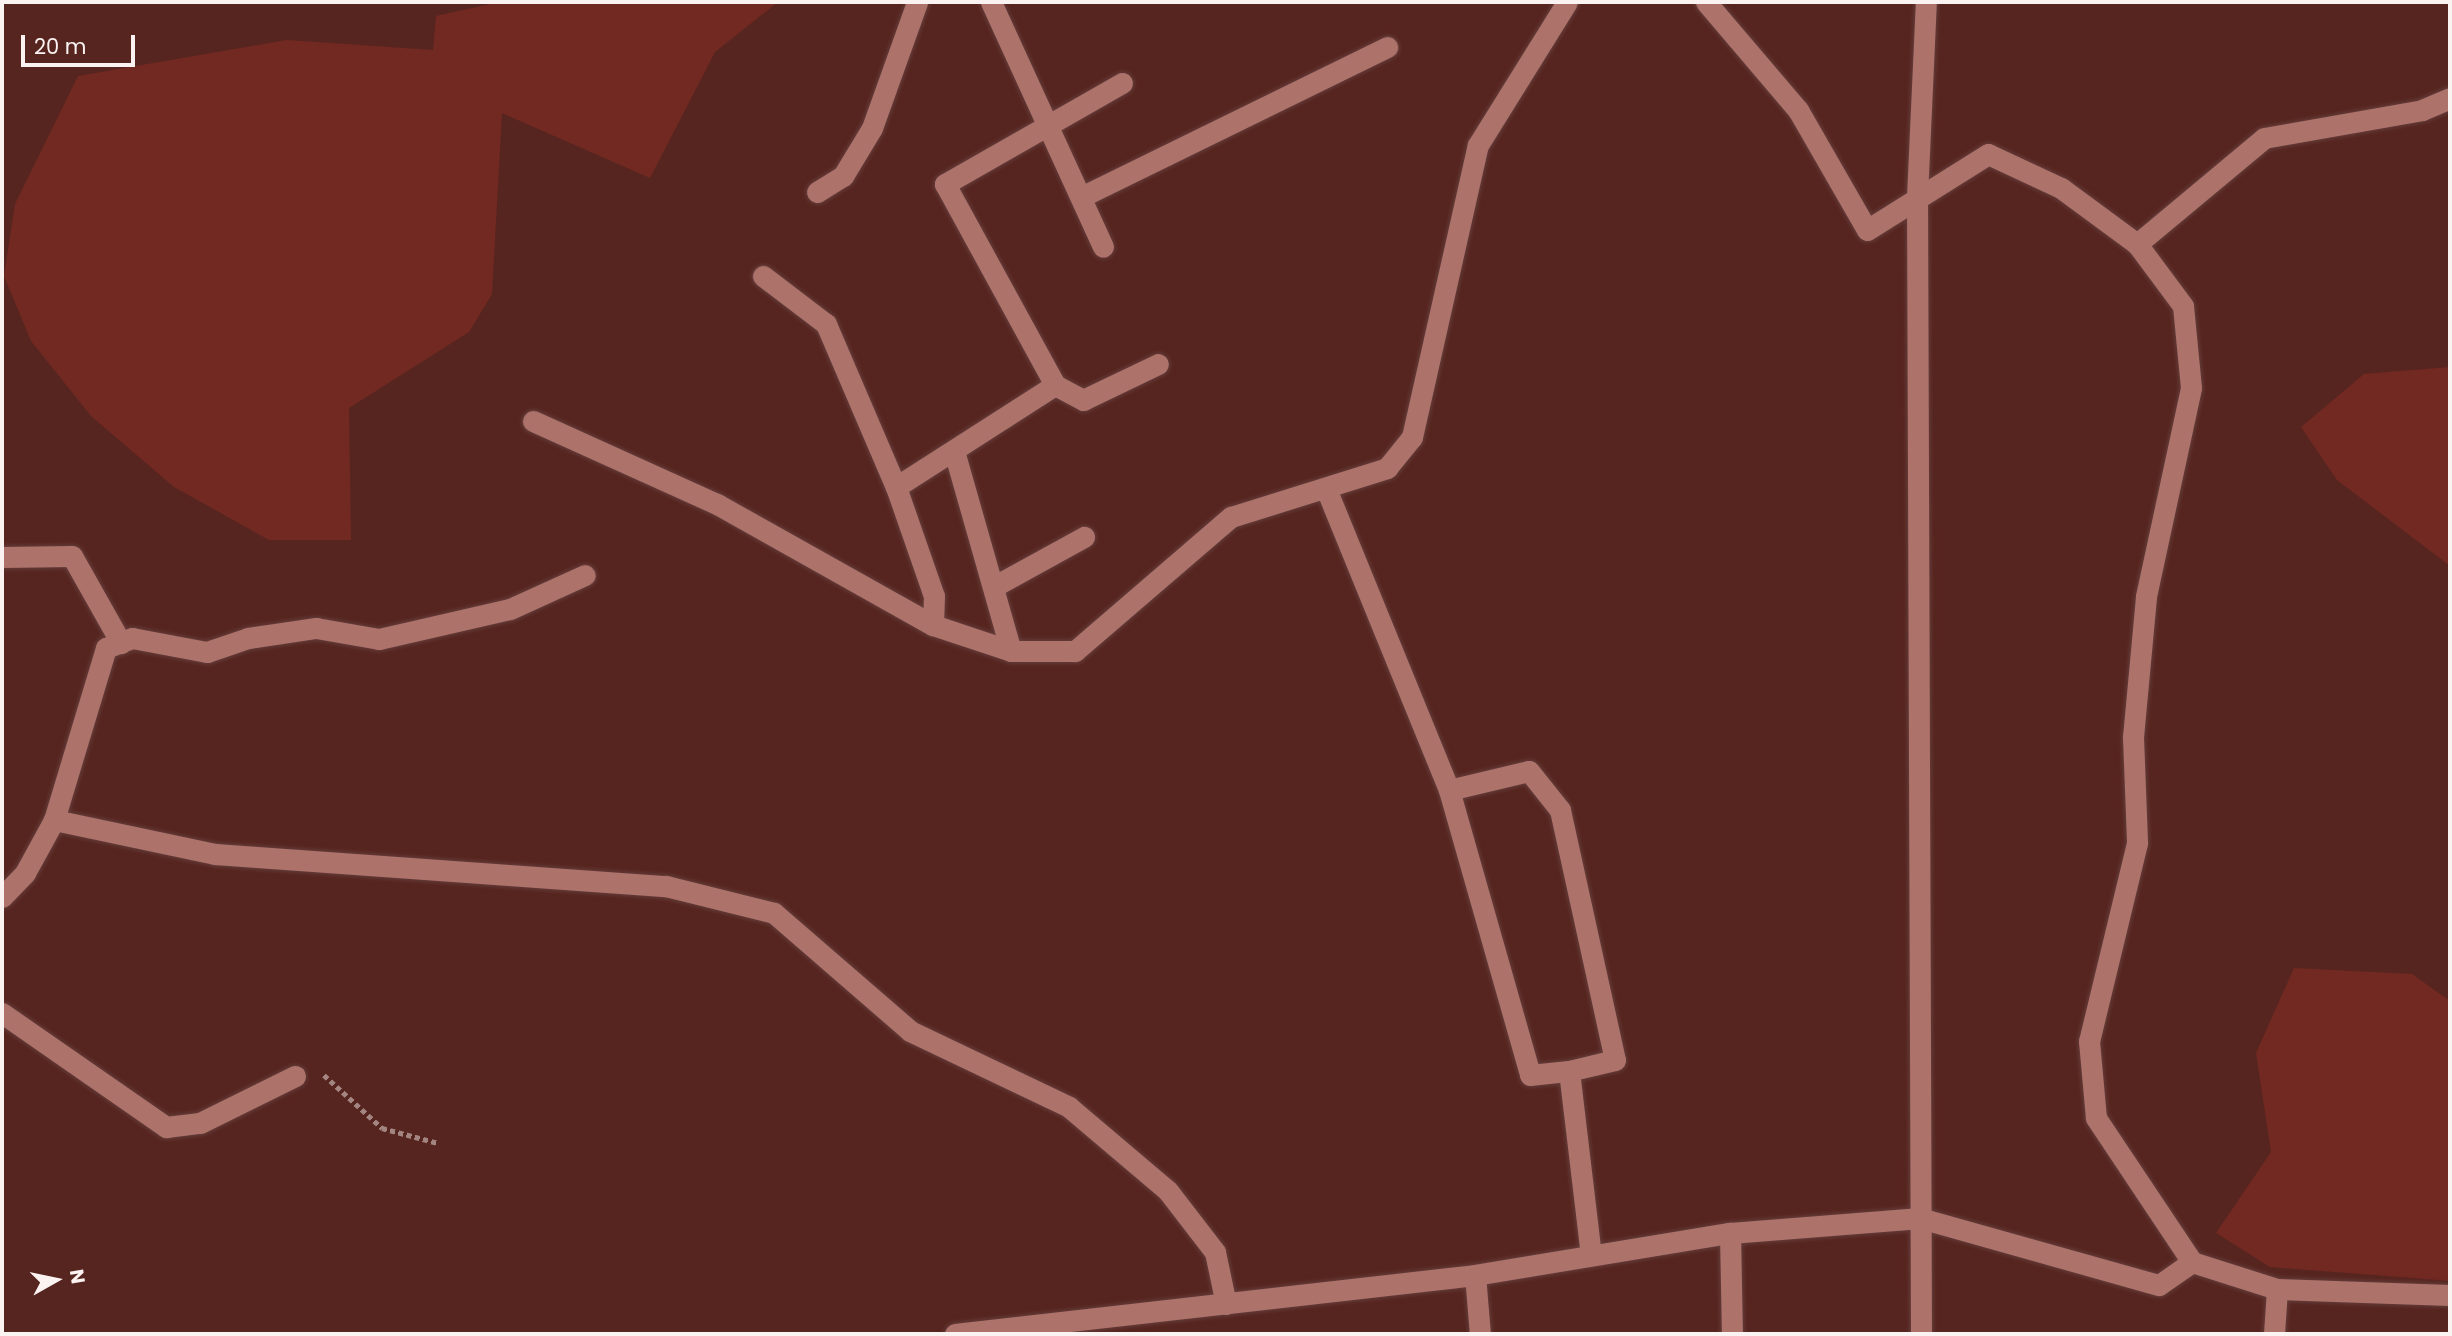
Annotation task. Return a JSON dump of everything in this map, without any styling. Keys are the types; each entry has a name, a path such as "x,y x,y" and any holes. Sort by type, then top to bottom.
{"street":[{"path":"817,192 843,176 872,128 917,2"},
{"path":"991,2 1049,121 1103,247"},
{"path":"533,421 717,505 933,625 1011,652 1075,651 1231,517 1328,491 1387,468 1412,437 1478,145 1567,2"},
{"path":"1706,2 1798,110 1867,229 1988,154 2061,188 2137,244 2183,306 2191,388 2146,597 2133,737 2137,843 2089,1041 2096,1118 2192,1262 2277,1289 2450,1295"},
{"path":"1921,1334 1917,197 1926,2"},
{"path":"1081,197 1387,47"},
{"path":"1122,83 1049,121 945,184 1055,385 1083,400 1158,364"},
{"path":"2137,244 2264,138 2422,110 2450,98"},
{"path":"763,276 826,324 896,487 934,596 933,625"},
{"path":"896,487 1055,385"},
{"path":"954,451 1011,652"},
{"path":"1328,491 1448,790 1530,1075 1569,1071 1615,1060 1560,810 1529,771 1448,790"},
{"path":"993,587 1084,537"},
{"path":"2,556 72,556 121,643"},
{"path":"2,897 25,873 54,820 106,648 132,638 207,652 248,638 316,628 379,639 510,609 585,575"},
{"path":"54,820 215,855 666,886 774,914 910,1031 1069,1107 1158,1182 1214,1252 1226,1304"},
{"path":"2,1013 166,1128 200,1123 295,1076"},
{"path":"1569,1071 1591,1255"},
{"path":"955,1334 1475,1275 1730,1233 1920,1218 2159,1285 2192,1262"},
{"path":"1730,1233 1732,1334"},
{"path":"1475,1275 1480,1334"},
{"path":"2274,1334 2277,1289"}],"path":[{"path":"295,1076 325,1075 382,1128 438,1143"}],"shaded area":[{"path":"499,2 778,2 715,52 650,178 502,113 492,294 469,332 349,408 351,540 269,540 174,487 91,416 31,341 4,276 15,204 78,76 287,40 433,50 436,16"},
{"path":"2450,367 2450,566 2337,480 2301,427 2364,374"},
{"path":"2294,968 2412,974 2450,1001 2450,1281 2270,1267 2216,1233 2271,1152 2256,1053"}]}
